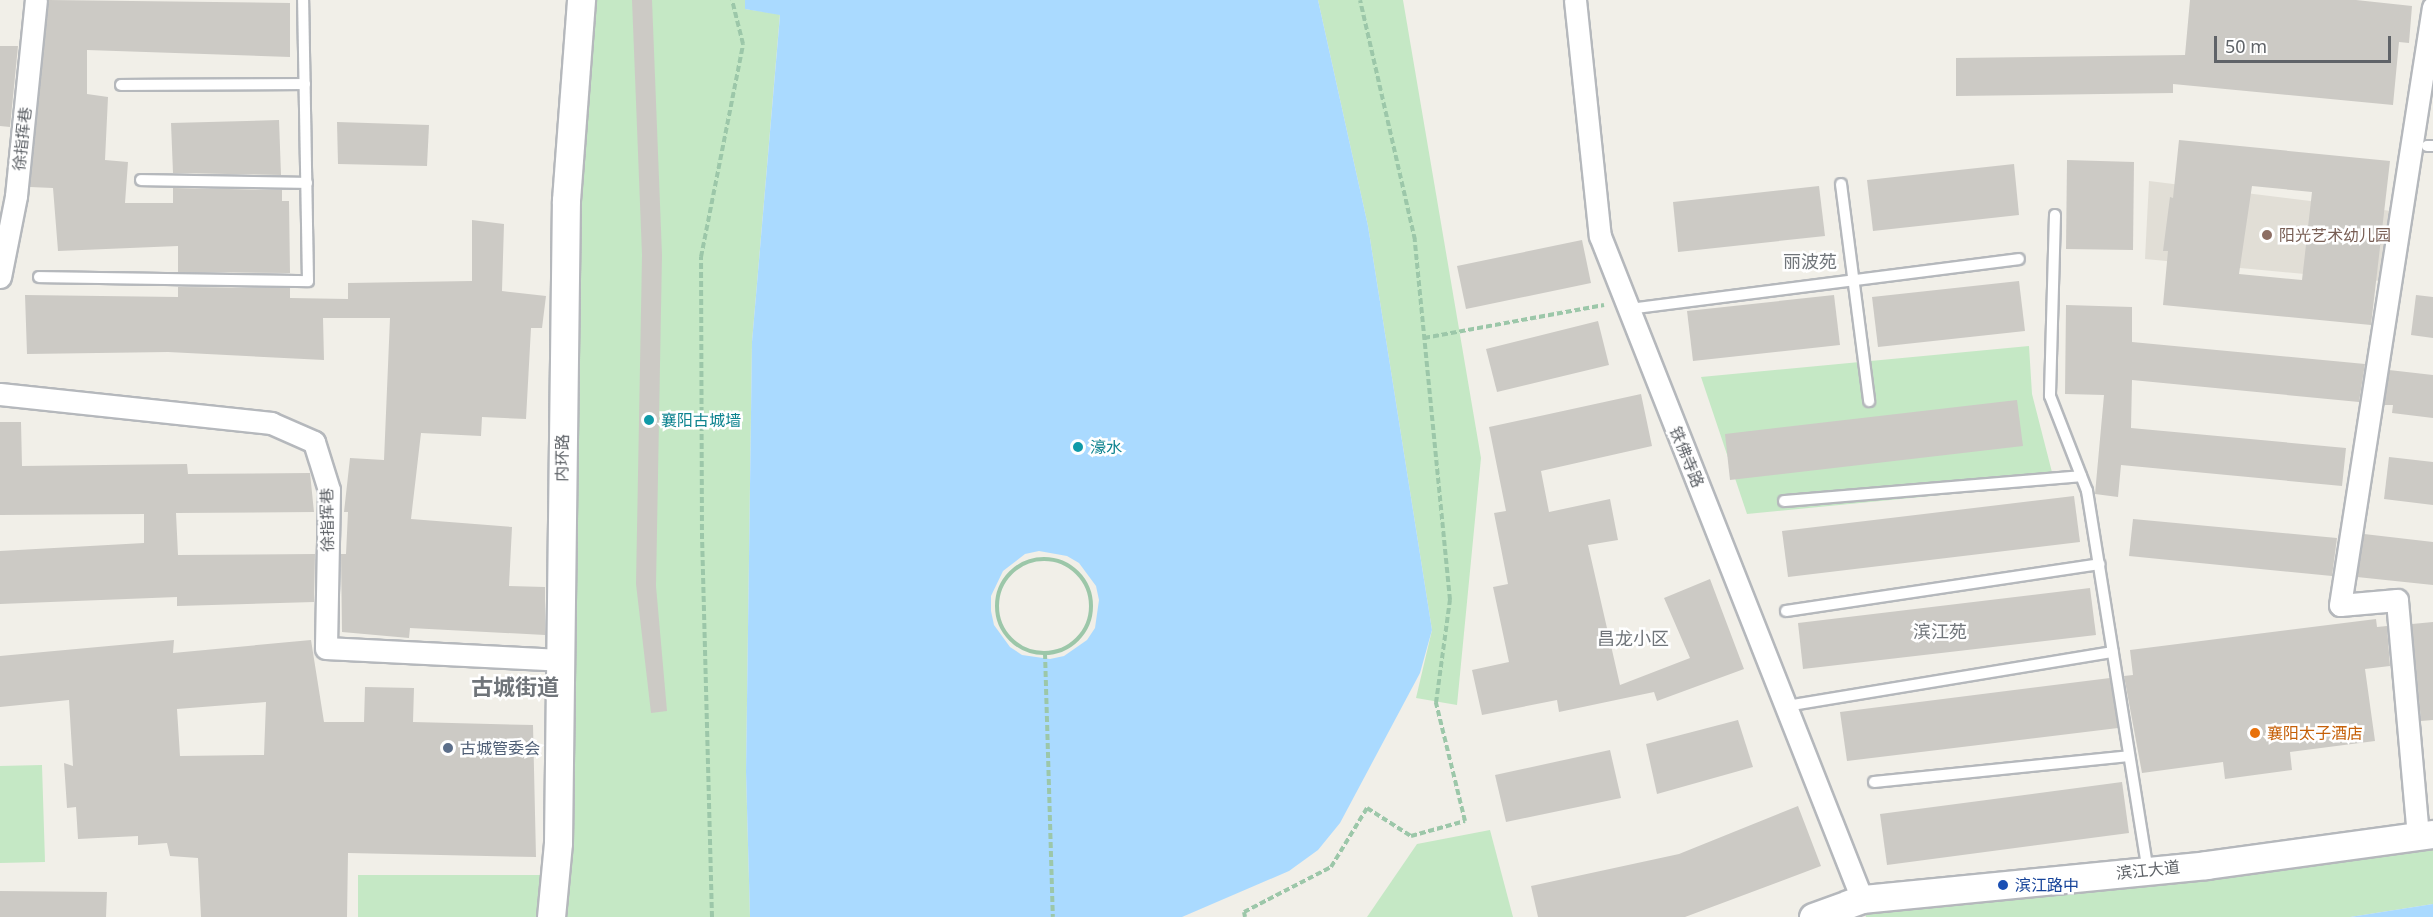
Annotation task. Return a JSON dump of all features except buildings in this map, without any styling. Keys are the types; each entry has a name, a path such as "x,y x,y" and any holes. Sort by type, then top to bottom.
{"street":[{"name":"徐指挥巷","path":"0,277 16,196 36,0"},
{"name":"内环路","path":"551,917 558,843 566,200 581,0"},
{"name":"铁佛寺路","path":"1575,0 1600,236 1862,899"},
{"path":"2425,835 2397,600 2340,605 2433,7"},
{"name":"徐指挥巷","path":"0,394 271,423 314,442 329,490 326,648 560,660"},
{"name":"滨江大道","path":"1813,917 1862,899 2148,870 2425,835"}],"lane":[{"path":"39,277 308,281 303,0"},
{"path":"121,85 305,84"},
{"path":"141,180 307,183"},
{"path":"1841,184 1869,401"},
{"path":"2055,215 2050,396 2081,476 2113,652 2148,870"},
{"path":"1627,305 2019,259"},
{"path":"1784,501 2081,476"},
{"path":"1786,610 2098,564"},
{"path":"1786,706 2113,652"},
{"path":"1875,782 2129,756"}],"path":[{"path":"711,917 702,539 701,257 743,44 732,0"},
{"path":"1245,917 1244,912 1331,867 1367,808 1411,836 1465,821 1436,703 1450,600 1415,240 1360,0"},
{"path":"1425,338 1627,305"},
{"path":"1035,559 1065,563 1083,579 1091,600 1090,616 1079,637 1060,650 1045,656 1016,644 1004,633 997,611 999,587 1008,574 1035,559"},
{"path":"1045,656 1053,917"}],"shaded area":[{"name":"阳光艺术幼儿园","path":"2149,181 2391,211 2380,281 2145,259"}],"green space":[{"path":"581,0 745,0 745,9 780,14 752,342 746,772 750,917 358,917 358,875 554,875"},
{"path":"1318,0 1403,0 1481,458 1457,705 1416,698 1432,630 1368,226"},
{"path":"2029,346 2032,394 2055,484 1747,514 1701,377"},
{"path":"42,765 45,862 0,863 0,766"},
{"path":"1490,830 1513,917 1367,917 1417,844"},
{"path":"2433,834 2433,904 2350,917 1866,917 1862,899"}],"water":[{"name":"濠水","path":"745,0 1318,0 1368,226 1432,630 1420,673 1340,823 1318,850 1289,871 1182,917 750,917 746,772 752,342 780,15 745,9","holes":["1039,551 1067,556 1079,563 1096,586 1099,600 1095,628 1087,640 1064,656 1050,659 1022,655 1010,647 994,625 991,596 1003,571 1025,554"]},
{"path":"2433,904 2433,917 2350,917"}],"place":[{"name":"阳光艺术幼儿园","path":"2267,235"},
{"name":"襄阳古城墙","path":"649,420"},
{"name":"濠水","path":"1078,447"},
{"name":"襄阳太子酒店","path":"2255,733"},
{"name":"古城管委会","path":"448,748"},
{"name":"滨江路中","path":"2003,885"}],"district":[{"name":"丽波苑","path":"1810,261"},
{"name":"滨江苑","path":"1940,631"},
{"name":"昌龙小区","path":"1633,638"},
{"name":"古城街道","path":"515,687"}]}
